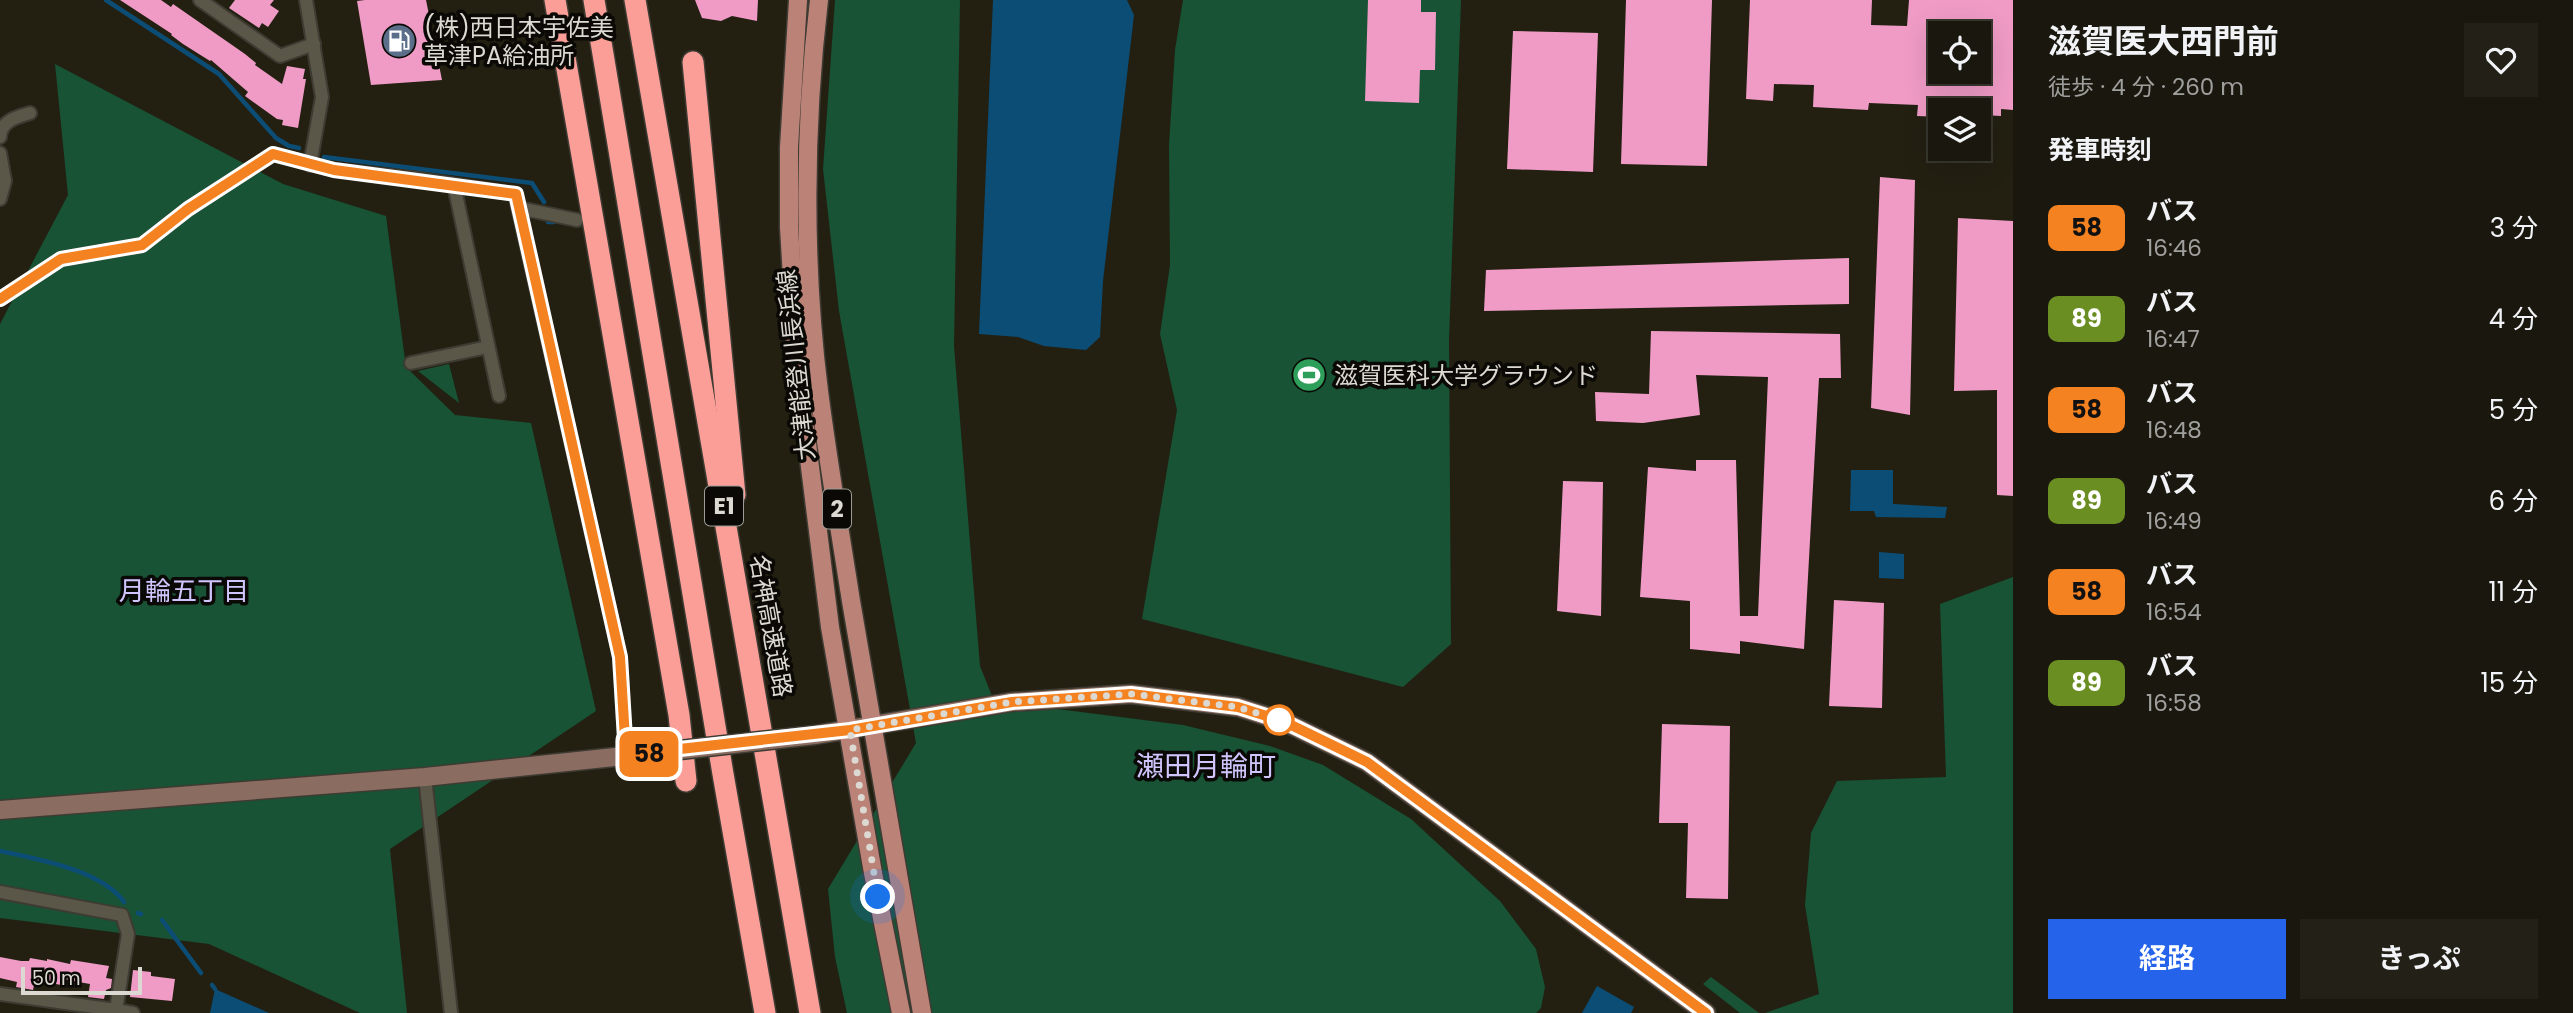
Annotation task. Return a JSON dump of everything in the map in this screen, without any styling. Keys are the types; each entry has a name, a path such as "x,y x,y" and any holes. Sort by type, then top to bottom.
{"highway":[{"path":"555,0 679,715 686,781"},
{"name":"E1","path":"594,0 765,1013"},
{"name":"名神高速道路","path":"635,0 810,1013"},
{"path":"693,62 746,631"}],"main road":[{"name":"大津能登川長浜線","path":"798,0 789,147 791,289 797,363 830,627 873,873 901,1013"},
{"name":"大津能登川長浜線","path":"819,0 807,155 811,295 818,390 922,1013"}],"street":[{"path":"200,0 280,56 314,44"},
{"path":"306,0 322,97 310,164"},
{"path":"0,137 1,130 12,118 30,113"},
{"path":"0,153 5,181 0,199"},
{"path":"0,299 61,259 142,245 188,209 273,154 334,170 516,194 620,657 626,755"},
{"path":"454,185 499,396"},
{"path":"519,208 577,220"},
{"path":"411,363 488,347"},
{"path":"0,810 425,777 814,735 1012,702 1131,694 1238,707 1285,722 1367,762 1706,1013"},
{"path":"425,777 451,1013"},
{"path":"0,892 122,915 128,933 116,1010"},
{"path":"0,994 133,1013"}],"green space":[{"path":"835,0 960,0 954,346 980,666 994,701 1183,725 1270,746 1323,765 1411,819 1500,901 1536,949 1545,987 1541,1008 1536,1013 847,1013 835,957 828,889 916,743 839,311 823,169"},
{"name":"滋賀医科大学グラウンド","path":"1183,0 1461,0 1449,341 1451,644 1403,687 1142,619 1177,410 1160,334 1170,265 1169,145 1175,50"},
{"path":"55,64 283,184 386,216 406,367 455,415 531,423 596,711 390,849 407,1013 360,1013 209,944 0,918 0,324 68,195"},
{"path":"449,364 459,403 418,371"},
{"path":"2013,577 2013,1013 1765,1013 1819,994 1805,905 1811,833 1837,781 1946,777 1940,604"},
{"path":"1711,977 1759,1013 1740,1013 1703,984"}],"water":[{"path":"993,0 1127,0 1134,15 1103,281 1100,337 1086,350 1044,346 1018,337 979,334"},
{"path":"1851,470 1893,470 1893,504 1947,507 1945,518 1876,517 1874,511 1850,511"},
{"path":"1879,552 1904,554 1904,579 1879,578"},
{"path":"1597,986 1634,1007 1631,1013 1582,1013"},
{"path":"215,989 269,1013 210,1013"}],"building":[{"path":"120,0 161,0 171,7 173,4 245,54 255,65 282,84 287,66 305,69 303,79 306,79 298,128 282,125 283,120 277,119 245,96 248,92 211,60"},
{"path":"235,0 274,0 270,5 279,11 268,27 262,23 259,28 229,8"},
{"name":"(株)西日本宇佐美 草津PA給油所","path":"426,0 442,80 371,85 357,1"},
{"path":"695,0 758,0 757,21 732,16 721,21 702,18"},
{"path":"1368,0 1421,0 1421,12 1436,12 1435,70 1420,70 1419,103 1365,101"},
{"path":"1626,0 1712,0 1707,166 1621,164"},
{"path":"1750,0 1872,0 1871,25 1907,26 1909,0 2013,0 2013,110 2001,109 2001,116 1991,116 1991,98 1928,98 1928,116 1917,116 1918,105 1869,103 1868,110 1813,107 1814,85 1774,84 1773,101 1746,99"},
{"path":"1513,31 1598,33 1593,172 1507,169"},
{"path":"1880,177 1915,180 1910,415 1871,408"},
{"path":"1958,218 2013,221 2013,496 1997,495 1997,390 1954,391"},
{"path":"1849,258 1849,304 1484,311 1486,270"},
{"path":"1651,331 1840,334 1841,378 1819,378 1804,649 1740,641 1740,654 1690,649 1690,601 1640,597 1648,467 1696,471 1696,460 1736,460 1740,616 1758,616 1768,377 1696,375 1700,415 1643,423 1596,421 1595,392 1649,394"},
{"path":"1563,481 1603,482 1601,616 1557,611"},
{"path":"1834,600 1884,603 1882,708 1829,706"},
{"path":"1662,724 1730,726 1728,899 1686,898 1688,823 1659,823"},
{"path":"0,957 21,961 29,961 30,958 47,959 70,964 71,960 109,966 106,978 112,979 111,988 106,990 104,999 88,997 90,984 62,979 61,985 35,980 33,990 16,987 17,982 0,978"},
{"path":"133,970 175,979 172,1001 130,997"}],"waterway":[{"path":"106,0 219,74 276,138 289,146 299,148"},
{"path":"324,157 532,183 544,202"},
{"path":"548,222 554,222"},
{"path":"0,851 49,862 84,874 114,891 124,902"},
{"path":"162,920 201,973"},
{"path":"212,985 215,989"}],"bus line":[{"name":"58","path":"0,299 61,259 142,245 188,209 273,154 334,170 516,194 605,580 620,657 626,755 850,730 1012,702 1131,694 1238,707 1285,722 1367,762 1706,1013"}],"place":[{"name":"(株)西日本宇佐美 草津PA給油所","path":"399,41"},
{"name":"滋賀医科大学グラウンド","path":"1309,375"}],"district":[{"name":"月輪五丁目","path":"184,591"},
{"name":"瀬田月輪町","path":"1206,766"}],"route":[{"path":"878,897 850,730 1012,702 1131,694 1238,707 1285,722 1279,720"}]}
